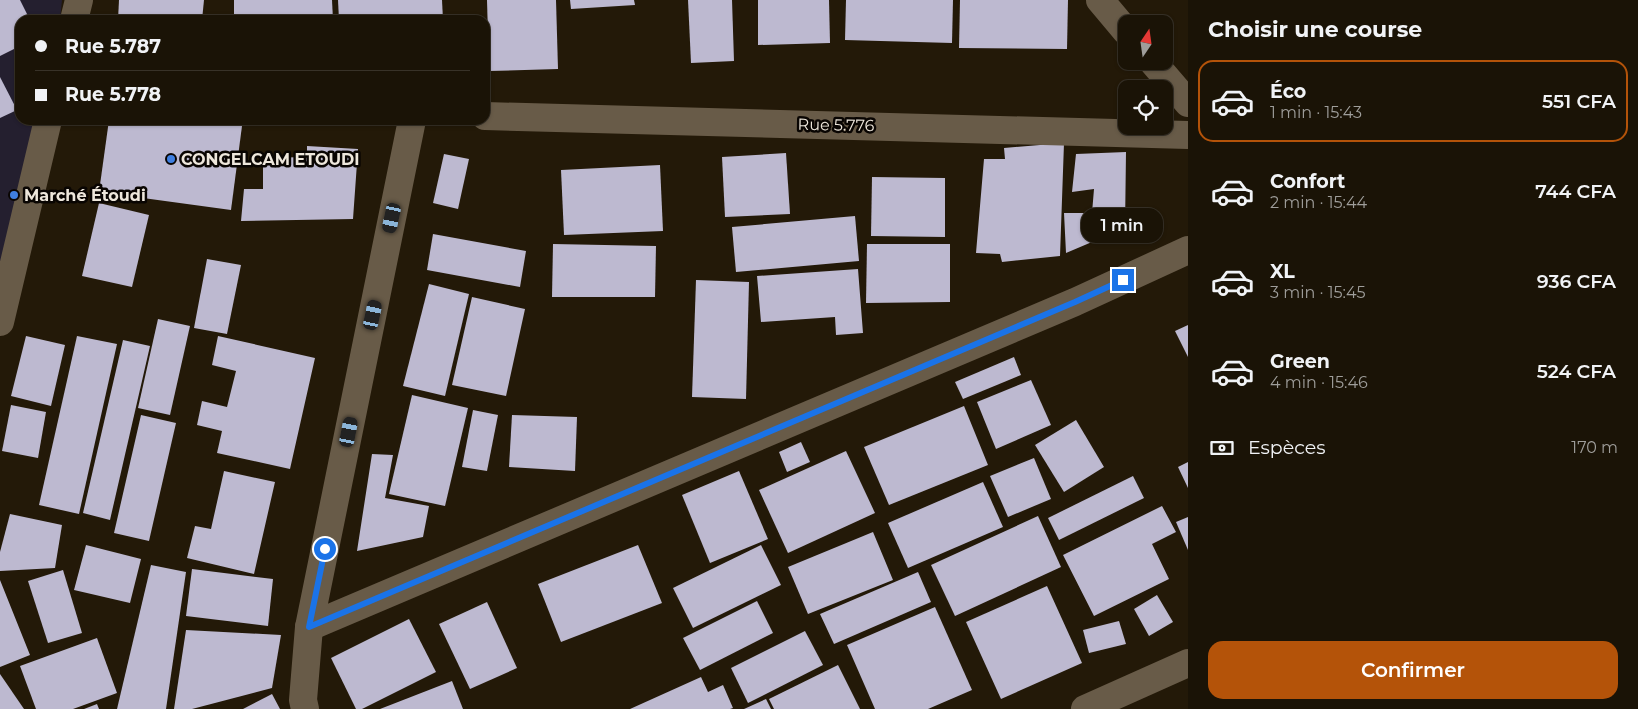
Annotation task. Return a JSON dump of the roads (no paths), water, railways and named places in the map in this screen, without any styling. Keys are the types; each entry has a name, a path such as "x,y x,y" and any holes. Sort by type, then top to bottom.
{"street":[{"path":"75,15 79,0"},
{"path":"1100,0 1118,21"},
{"path":"1160,70 1188,103"},
{"name":"Rue 5.776","path":"490,116 1188,135"},
{"path":"0,322 47,125"},
{"path":"305,709 303,700 309,627 411,125"},
{"path":"309,627 1075,302 1188,250"},
{"path":"1085,709 1188,663"}],"place":[{"name":"CONGELCAM ETOUDI","path":"171,159"},
{"name":"Marché Étoudi","path":"14,195"}]}
